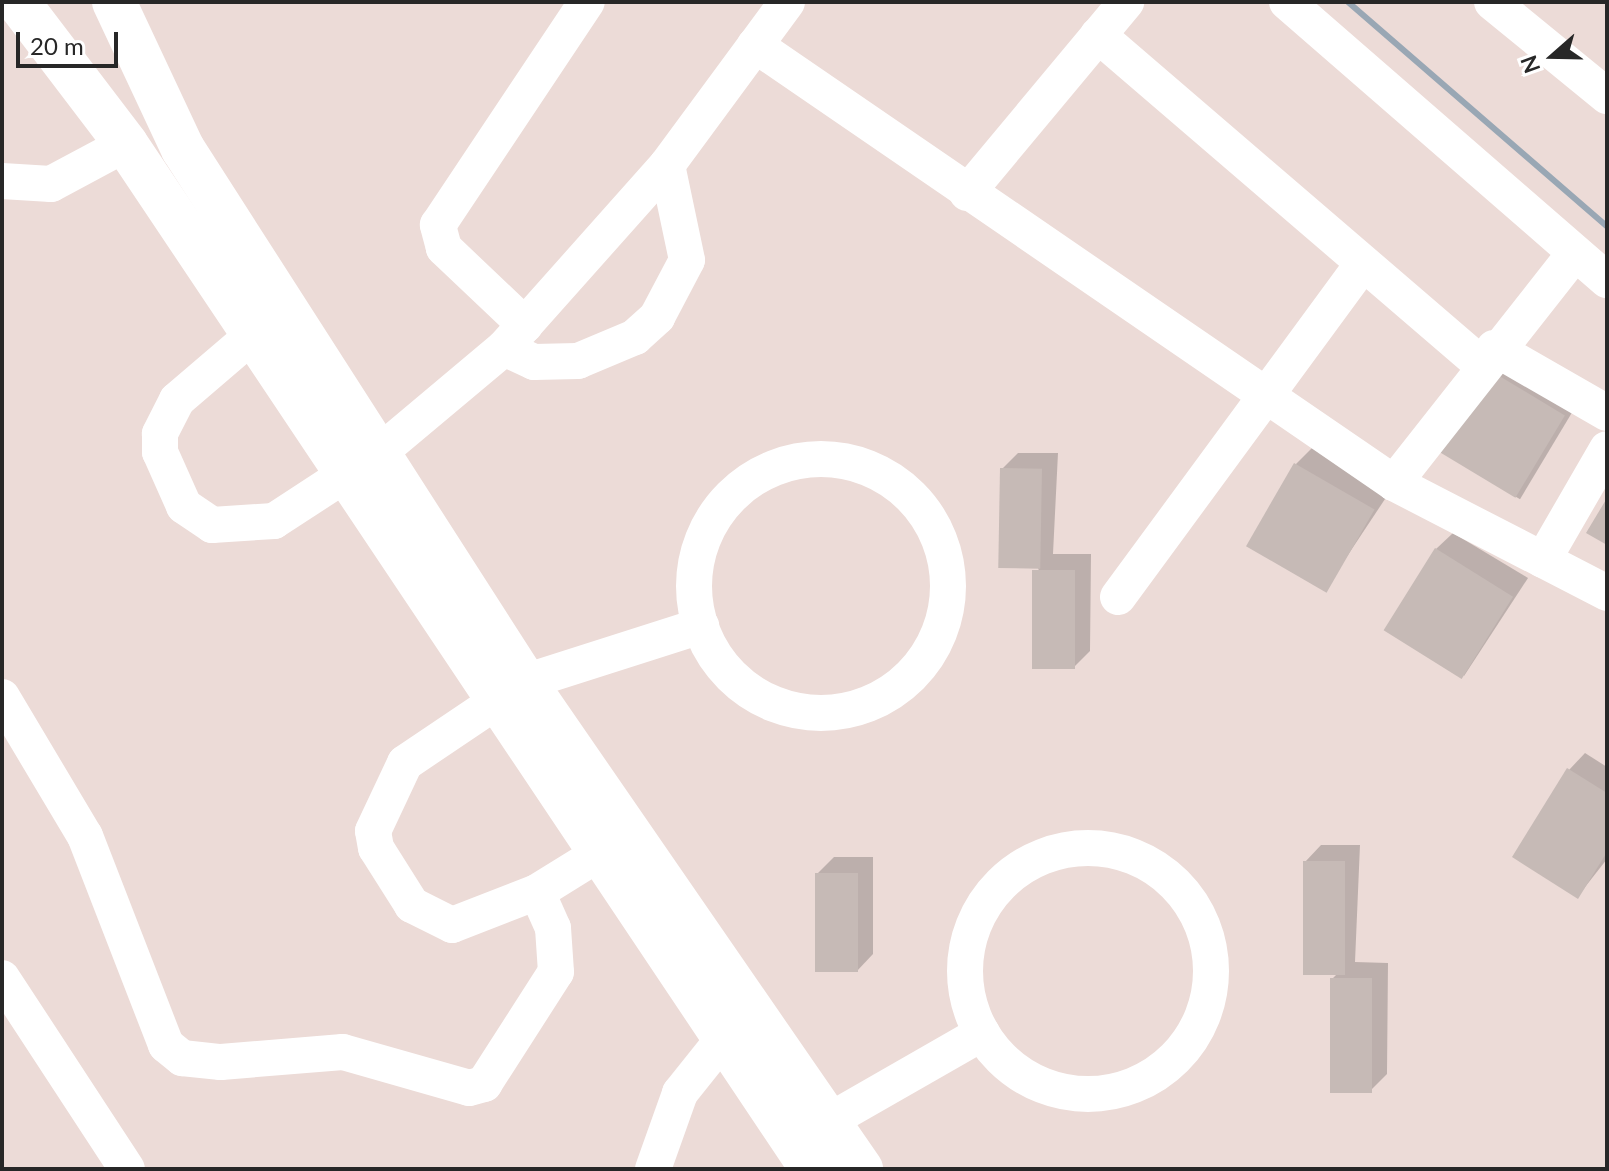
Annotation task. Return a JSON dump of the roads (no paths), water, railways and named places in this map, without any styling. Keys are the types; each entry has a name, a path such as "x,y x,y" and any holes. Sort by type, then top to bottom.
{"main road":[{"path":"18,2 126,144 253,335 364,464"},
{"path":"114,2 183,149 364,464 811,1144"},
{"path":"615,844 724,1038 811,1144 861,1169"}],"street":[{"path":"587,2 438,225 444,248 534,362 578,361 635,337 657,317 687,260 667,165"},
{"path":"253,335 165,417 160,452 184,506 212,525 255,527 364,464 514,337 667,165 787,2"},
{"path":"967,193 1126,2"},
{"path":"1287,2 1607,280"},
{"path":"1508,8 1607,96"},
{"path":"1098,35 1363,264 1488,356 1607,413"},
{"path":"755,45 1394,483 1607,593"},
{"path":"2,181 51,184 126,144"},
{"path":"1394,483 1488,356 1574,254"},
{"path":"1118,597 1363,264"},
{"path":"1543,560 1607,449"},
{"path":"820,458 871,469 914,500 941,545 947,572 942,624 916,670 874,702 822,713 770,703 728,672 701,626 694,574 710,523 768,470 820,458"},
{"path":"615,844 537,892 471,922 428,919 376,848 378,813 405,763 512,691 701,626"},
{"path":"2,697 85,836 166,1045 182,1058 200,1063 343,1052 469,1088 484,1084 556,972 553,928 537,892"},
{"path":"1086,847 1124,853 1159,870 1194,908 1210,957 1205,1008 1180,1053 1139,1083 1089,1094 1051,1088 1016,1071 982,1033 966,984 970,933 995,889 1036,858 1086,847"},
{"path":"4,986 127,1169"},
{"path":"811,1144 982,1033"},
{"path":"653,1169 680,1093 724,1038"}],"railway":[{"path":"1348,2 1607,226"}]}
